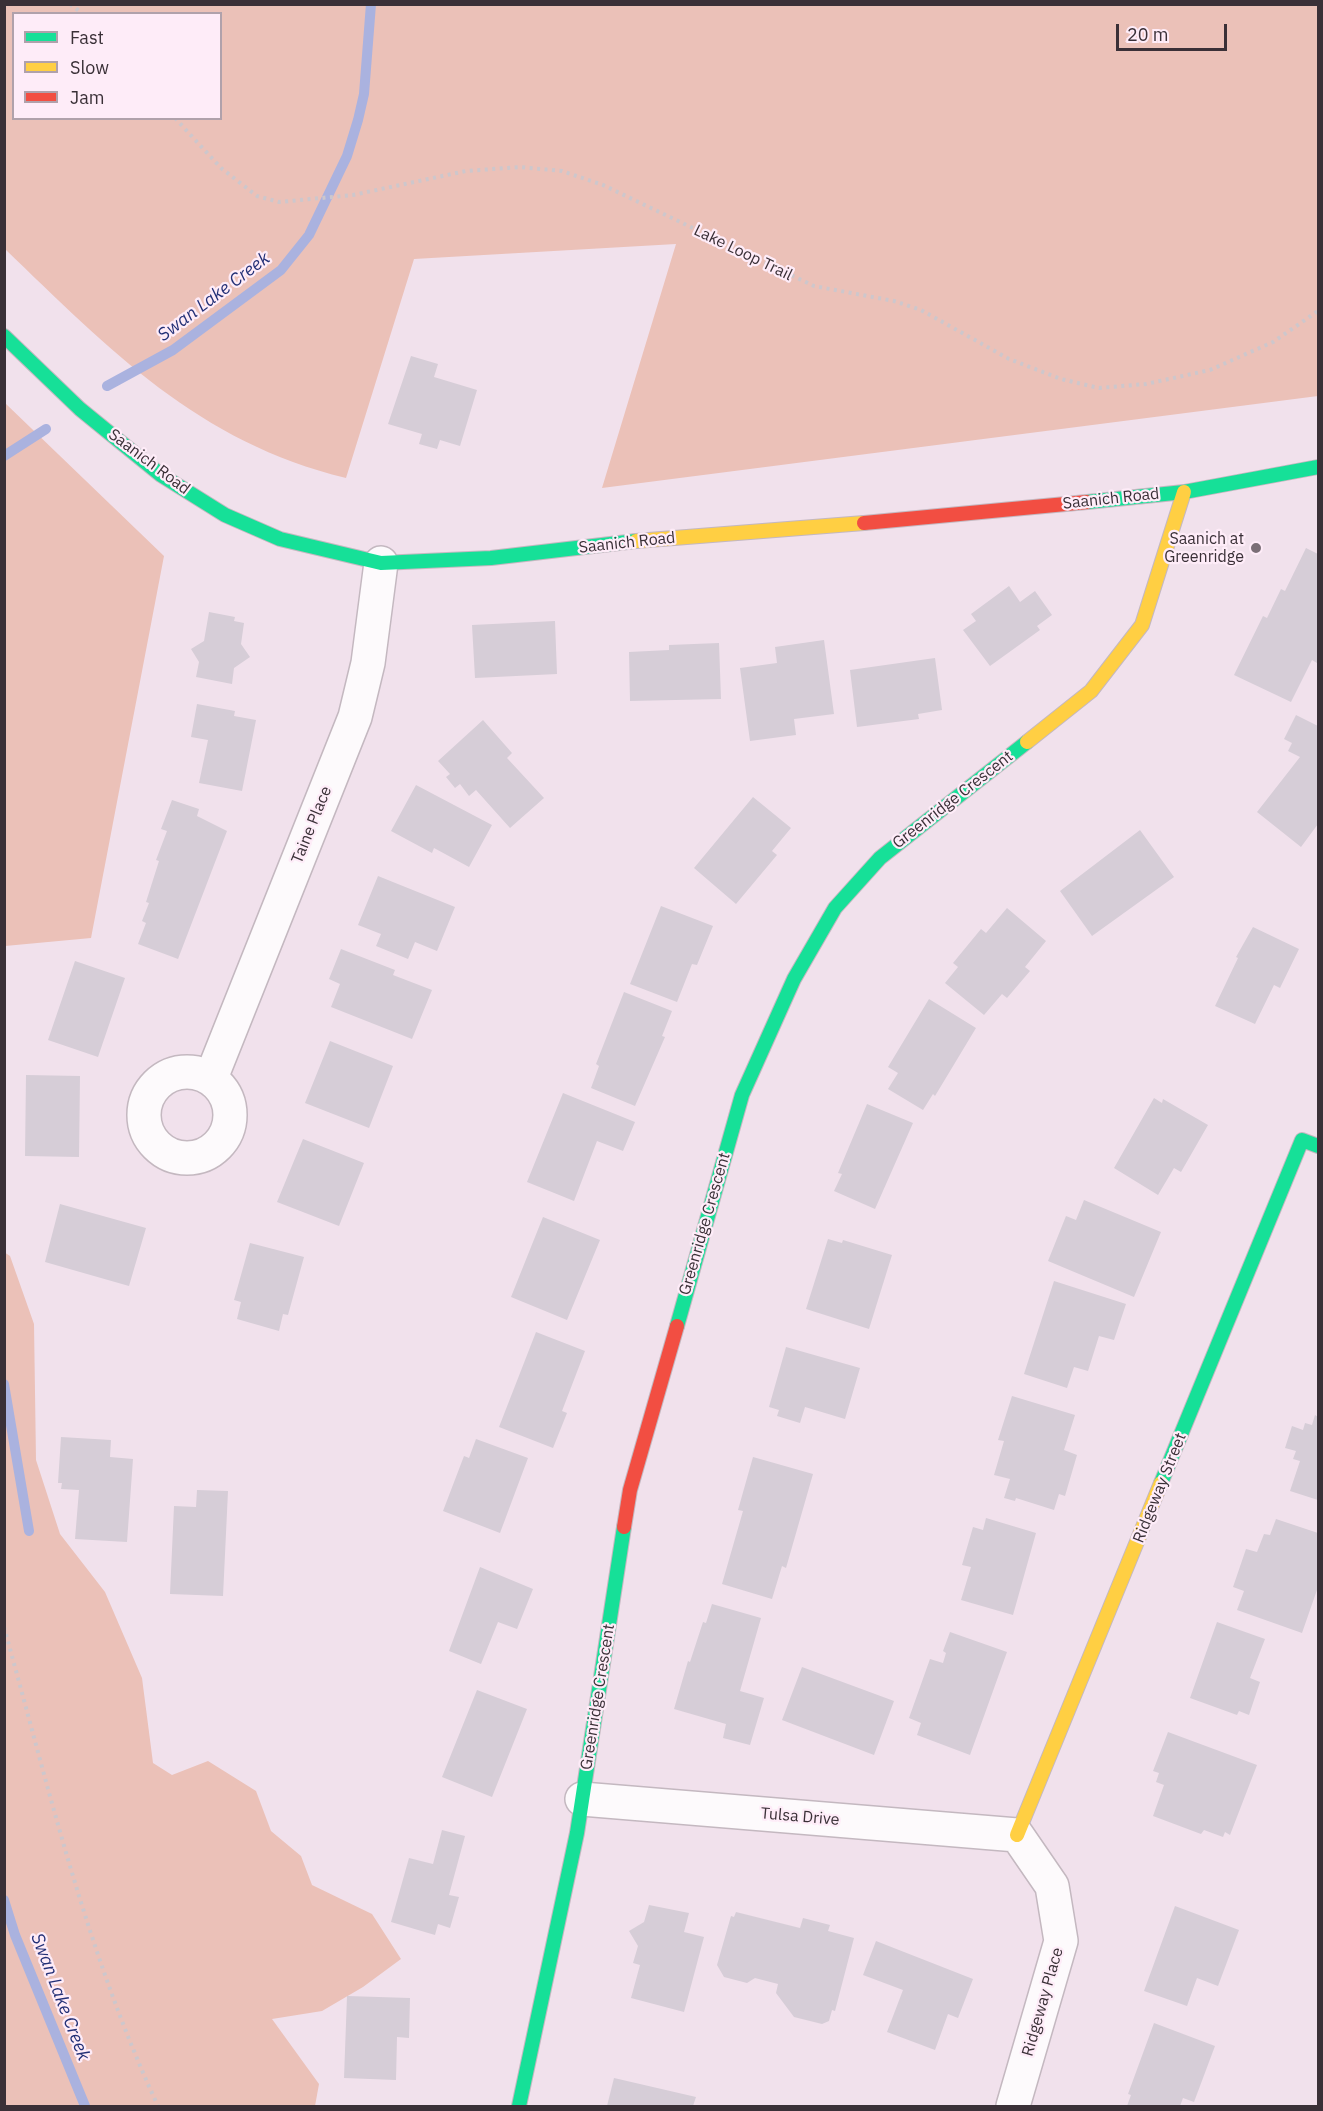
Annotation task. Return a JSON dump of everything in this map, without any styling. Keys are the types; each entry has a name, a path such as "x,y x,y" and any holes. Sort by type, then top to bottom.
{"street":[{"name":"Saanich Road","path":"4,336 80,409 161,474 225,515 280,539 381,563 491,558 637,541 969,514 1184,492 1318,466"},
{"name":"Greenridge Crescent","path":"519,2106 582,1799 630,1490 742,1095 794,979 835,908 880,858 1091,691 1142,625 1184,492"},
{"name":"Taine Place","path":"211,1078 355,717 368,663 381,563"},
{"name":"Ridgeway Street","path":"1017,1836 1302,1140 1318,1146"},
{"name":"Tulsa Drive","path":"582,1799 1017,1836"},
{"name":"Ridgeway Place","path":"1013,2106 1061,1941 1052,1886 1017,1836"}],"path":[{"name":"Lake Loop Trail","path":"178,120 221,168 257,196 279,202 353,195 466,171 520,167 562,171 603,185 814,286 894,301 921,310 1009,358 1061,380 1099,388 1146,384 1210,370 1273,342 1318,311"},
{"path":"4,1628 77,1890 128,2036 158,2106"}],"shaded area":[{"path":"4,5 1318,5 1318,396 602,488 676,244 414,259 346,478 293,462 245,441 201,416 159,388 82,322 5,249"},
{"path":"5,403 164,556 91,938 5,946"},
{"path":"4,1252 10,1256 34,1324 36,1460 60,1534 105,1592 142,1678 153,1763 172,1775 208,1761 256,1791 271,1831 301,1856 312,1885 372,1914 401,1959 363,1987 322,2011 272,2019 319,2084 315,2106 5,2106"}],"building":[{"path":"411,356 438,364 434,377 477,390 460,446 440,440 437,449 419,444 422,434 388,424"},
{"path":"1306,548 1318,554 1318,659 1317,663 1312,660 1291,702 1234,675 1263,616 1267,618 1281,589 1285,591"},
{"path":"1009,586 1020,602 1035,591 1052,615 1037,626 1040,630 990,666 963,630 976,621 971,614"},
{"path":"209,612 235,617 234,621 244,623 241,644 250,657 234,668 232,684 196,677 199,662 191,649 204,641"},
{"path":"555,621 557,674 475,678 472,625"},
{"path":"824,640 834,714 794,719 796,735 750,741 740,668 777,663 775,647"},
{"path":"719,643 721,699 630,701 629,652 669,650 669,645"},
{"path":"935,658 942,710 918,714 919,719 857,727 850,670"},
{"path":"197,704 235,711 234,716 256,720 242,791 199,783 208,740 191,737"},
{"path":"1296,715 1318,726 1318,824 1301,847 1257,812 1300,757 1288,751 1292,743 1284,739"},
{"path":"483,720 512,753 507,758 544,798 510,828 476,790 469,796 460,784 455,788 446,777 450,774 438,761"},
{"path":"416,785 492,825 469,867 434,848 432,853 391,831"},
{"path":"753,797 791,828 772,851 777,855 736,904 694,868"},
{"path":"172,800 199,809 197,816 227,831 178,959 138,944 146,923 142,921 149,903 146,902 159,861 156,860 167,831 161,829"},
{"path":"1140,830 1174,877 1092,936 1060,891"},
{"path":"378,876 455,907 437,951 415,942 408,959 376,946 381,934 358,925"},
{"path":"661,906 713,926 697,965 692,964 677,1002 630,984"},
{"path":"1007,908 1046,941 1025,967 1030,971 1007,998 1002,994 984,1015 945,983 958,967 953,963 981,929 986,933"},
{"path":"1253,927 1299,949 1280,988 1274,985 1255,1024 1215,1006 1238,958 1236,957"},
{"path":"341,949 395,970 393,975 432,990 412,1039 331,1007 340,984 329,979"},
{"path":"75,961 125,978 98,1057 48,1040"},
{"path":"624,992 672,1011 662,1036 665,1037 635,1106 591,1088 599,1066 596,1064"},
{"path":"929,999 976,1028 935,1096 933,1094 923,1110 888,1089 898,1073 888,1067"},
{"path":"330,1041 393,1066 369,1128 305,1103"},
{"path":"26,1075 80,1076 79,1157 25,1156"},
{"path":"563,1093 635,1122 623,1151 597,1141 574,1201 527,1182"},
{"path":"1154,1098 1162,1103 1163,1099 1208,1125 1181,1172 1174,1168 1158,1195 1114,1168"},
{"path":"867,1104 913,1123 875,1209 834,1191 842,1174 838,1173"},
{"path":"303,1139 364,1163 339,1226 277,1202"},
{"path":"1084,1200 1161,1232 1134,1297 1048,1261 1066,1216 1076,1220"},
{"path":"60,1204 146,1228 129,1286 45,1262"},
{"path":"543,1217 600,1240 567,1320 511,1297"},
{"path":"828,1239 842,1243 843,1240 892,1255 869,1329 806,1309"},
{"path":"250,1243 304,1257 288,1315 283,1314 279,1331 237,1319 241,1302 234,1300"},
{"path":"1054,1281 1126,1304 1114,1340 1099,1336 1088,1371 1074,1367 1067,1388 1024,1374"},
{"path":"536,1332 585,1351 562,1411 567,1413 553,1448 499,1427"},
{"path":"786,1347 860,1368 845,1419 805,1407 800,1423 777,1416 779,1410 769,1407"},
{"path":"1012,1396 1075,1415 1064,1450 1077,1455 1065,1496 1059,1494 1054,1510 1016,1498 1015,1501 1004,1498 1010,1479 994,1475 1004,1441 998,1440"},
{"path":"1315,1415 1318,1417 1318,1500 1290,1491 1300,1461 1293,1459 1296,1451 1285,1448 1292,1426 1303,1430 1305,1423 1312,1425"},
{"path":"61,1437 111,1440 110,1457 133,1459 127,1542 75,1539 79,1490 61,1489 62,1483 58,1483"},
{"path":"476,1439 528,1458 500,1533 443,1511 464,1456 469,1458"},
{"path":"753,1457 813,1474 786,1568 782,1566 772,1599 722,1584 743,1511 738,1510"},
{"path":"197,1490 228,1491 223,1596 170,1594 174,1506 196,1507"},
{"path":"986,1518 1036,1533 1013,1615 961,1600 971,1567 962,1565 973,1527 983,1530"},
{"path":"1276,1519 1318,1533 1318,1587 1302,1633 1237,1610 1244,1591 1233,1587 1246,1549 1257,1552 1264,1534 1270,1535"},
{"path":"480,1567 533,1589 517,1629 498,1622 481,1664 449,1651"},
{"path":"712,1604 761,1618 740,1691 764,1698 750,1745 723,1738 726,1724 674,1709 688,1661 690,1662 703,1622 706,1623"},
{"path":"1217,1622 1265,1639 1250,1678 1260,1682 1249,1715 1239,1711 1237,1715 1190,1698"},
{"path":"950,1632 1007,1652 970,1755 917,1735 921,1723 909,1718 930,1659 943,1663 946,1653 943,1651"},
{"path":"802,1667 894,1701 874,1755 782,1720"},
{"path":"477,1690 527,1709 492,1797 442,1777"},
{"path":"1168,1732 1257,1765 1230,1835 1225,1832 1223,1837 1204,1830 1201,1834 1153,1816 1164,1785 1156,1782 1159,1773 1153,1771"},
{"path":"442,1830 465,1836 449,1895 459,1897 450,1928 438,1924 435,1935 391,1922 409,1858 433,1864"},
{"path":"649,1905 689,1913 684,1932 704,1937 684,2012 631,1998 640,1965 633,1963 638,1946 629,1931 644,1922"},
{"path":"1175,1906 1239,1930 1218,1986 1197,1978 1187,2006 1144,1991"},
{"path":"736,1912 800,1928 803,1918 830,1925 828,1931 854,1938 835,2011 832,2010 829,2021 822,2024 794,2017 776,1993 778,1984 755,1978 747,1983 724,1977 717,1965 731,1916 734,1917"},
{"path":"876,1941 973,1979 958,2018 948,2014 935,2050 887,2032 903,1990 863,1975"},
{"path":"347,1996 410,1998 409,2038 397,2037 396,2080 344,2078"},
{"path":"1154,2023 1215,2046 1194,2102 1183,2098 1180,2106 1127,2106 1131,2095 1128,2094"},
{"path":"614,2078 696,2097 693,2106 607,2106"}],"waterway":[{"name":"Swan Lake Creek","path":"107,386 173,350 281,270 309,235 347,156 358,120 364,94 371,4"},
{"name":"Swan Lake Creek","path":"4,456 46,429"},
{"name":"Swan Lake Creek","path":"4,1384 29,1531"},
{"name":"Swan Lake Creek","path":"4,1900 15,1935 85,2106"}],"traffic: fast":[{"path":"4,336 80,409 161,475 225,515 280,539 381,563 491,558 636,541"},
{"path":"1087,502 1184,492 1318,467"},
{"path":"677,1326 742,1095 794,979 835,908 880,858 1027,742"},
{"path":"1161,1483 1302,1140 1318,1146"},
{"path":"519,2106 577,1833 624,1527"}],"traffic: slow":[{"path":"1027,742 1091,691 1142,625 1184,492"},
{"path":"636,541 864,523"},
{"path":"1017,1835 1161,1483"}],"traffic: jam":[{"path":"864,523 1087,502"},
{"path":"624,1527 630,1490 677,1326"}],"place":[{"name":"Saanich at Greenridge","path":"1256,548"}]}
